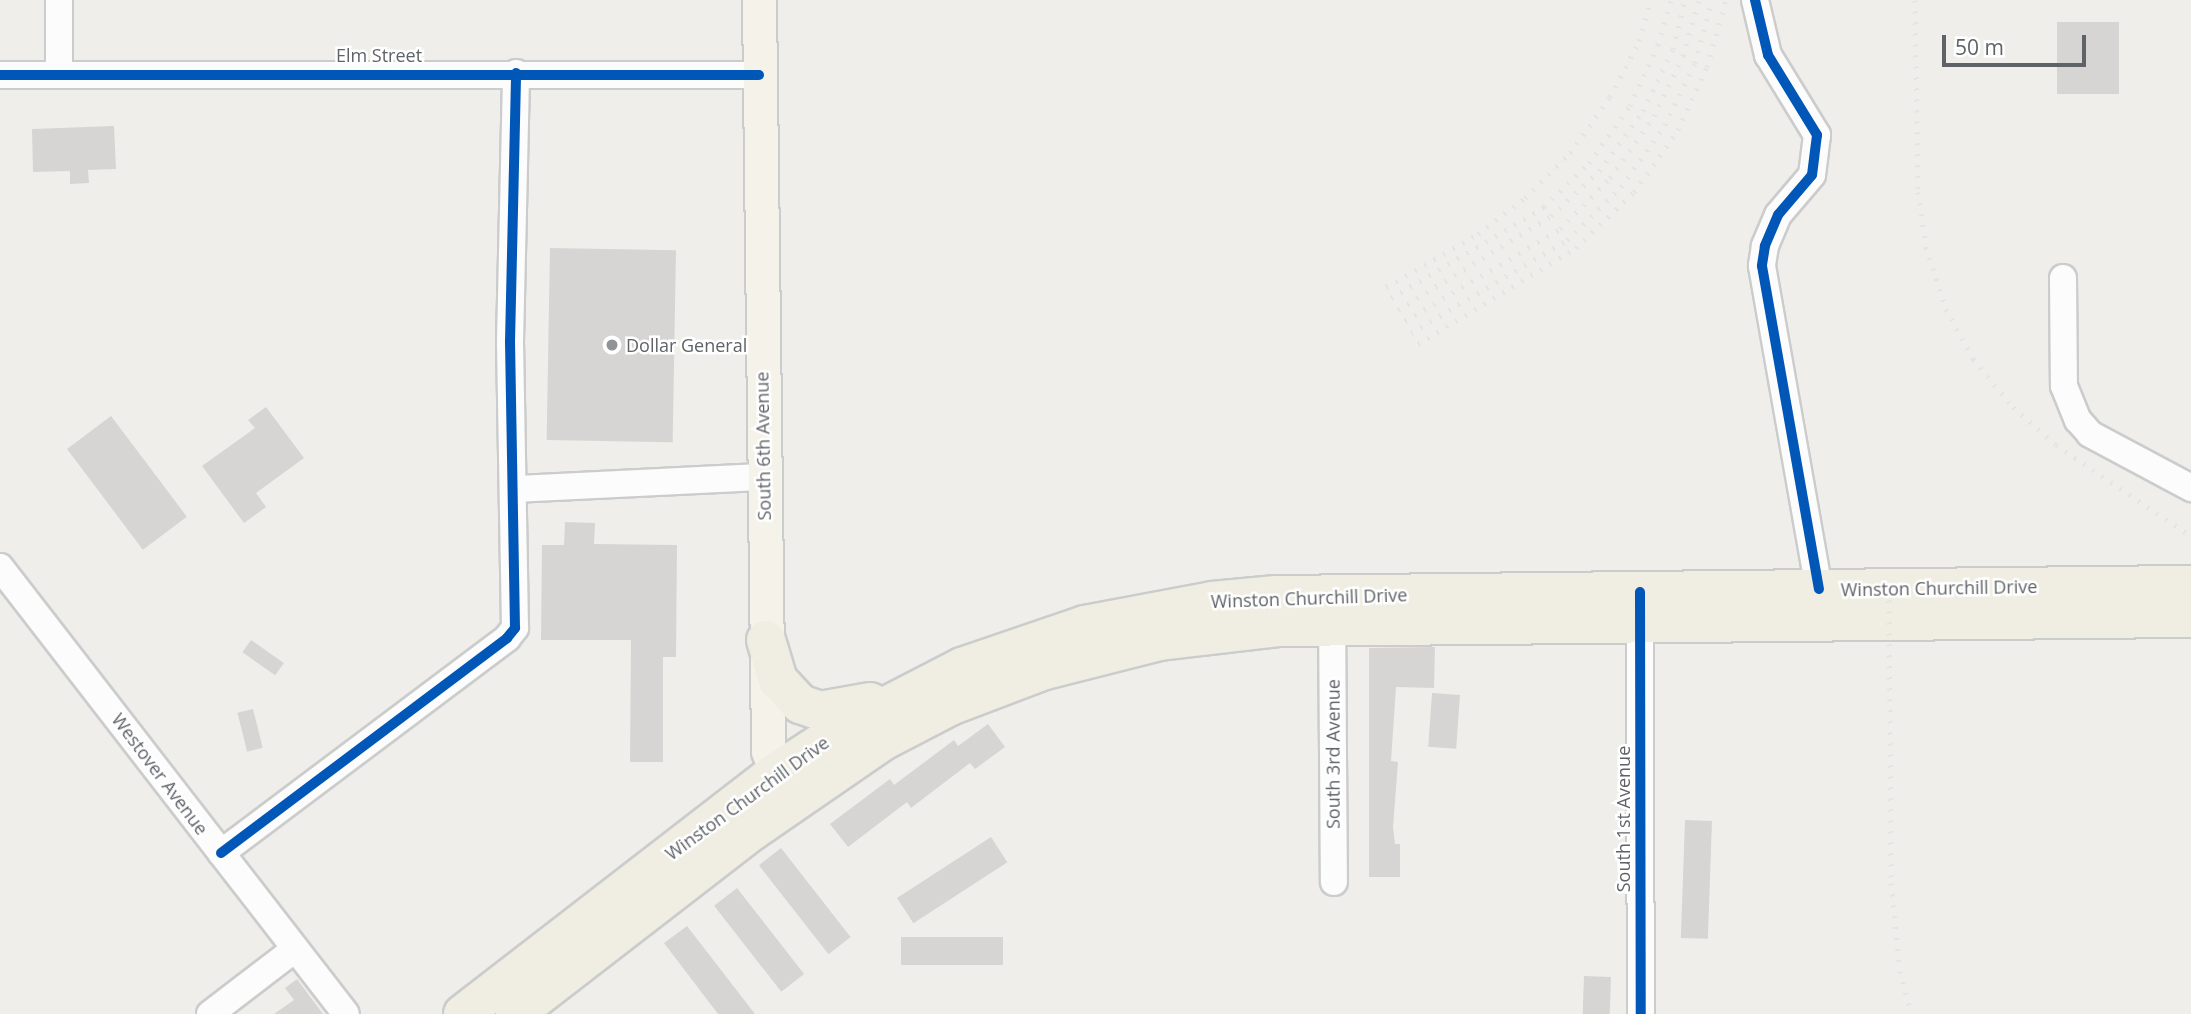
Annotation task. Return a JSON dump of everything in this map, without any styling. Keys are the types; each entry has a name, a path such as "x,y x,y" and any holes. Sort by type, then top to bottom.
{"highway":[{"name":"Winston Churchill Drive","path":"1640,607 1819,589 2191,586"},
{"name":"Winston Churchill Drive","path":"515,1014 782,789 903,695 1022,644 1135,614 1212,600 1332,610 1640,607 2191,618"},
{"name":"Winston Churchill Drive","path":"463,1014 782,789 950,706 1045,670 1182,637 1332,610"},
{"path":"766,640 778,680 788,694 810,709 835,710 903,695"}],"main road":[{"name":"South 6th Avenue","path":"758,0 768,751 782,789"}],"street":[{"path":"58,73 59,0"},
{"path":"1755,0 1768,55 1817,135 1812,175 1778,215 1765,246 1762,266 1819,589"},
{"path":"221,853 507,638 518,618 510,342 516,74"},
{"name":"Elm Street","path":"0,75 759,75"},
{"path":"2063,278 2064,386 2078,420 2101,440 2191,488"},
{"path":"516,489 763,477"},
{"name":"Westover Avenue","path":"3,576 346,1014"},
{"name":"South 1st Avenue","path":"1640,607 1641,1014"},
{"name":"South 3rd Avenue","path":"1332,610 1334,882"},
{"path":"210,1014 295,949"}],"building":[{"path":"2057,22 2119,22 2119,94 2057,94"},
{"path":"114,126 116,169 88,170 89,183 70,184 70,171 33,172 32,129"},
{"name":"Dollar General","path":"550,248 676,250 673,442 547,440"},
{"path":"266,407 304,458 256,493 266,507 244,523 202,466 255,428 248,420"},
{"path":"111,416 187,517 143,550 67,449"},
{"path":"565,522 595,523 594,544 677,545 676,657 663,657 663,762 630,762 631,640 541,640 542,545 564,545"},
{"path":"251,640 284,663 275,675 242,652"},
{"path":"1435,647 1434,688 1396,687 1391,761 1398,762 1393,827 1395,844 1400,844 1400,877 1369,877 1369,648"},
{"path":"1432,693 1460,695 1456,749 1428,747"},
{"path":"253,709 263,748 247,752 237,713"},
{"path":"988,724 1005,747 975,769 970,763 911,808 907,802 848,847 830,824 890,779 894,785 954,740 958,746"},
{"path":"1685,820 1712,821 1708,939 1681,938"},
{"path":"991,837 1007,862 913,923 897,898"},
{"path":"781,848 851,937 829,954 759,865"},
{"path":"737,888 804,974 781,992 714,906"},
{"path":"687,926 755,1014 718,1014 664,943"},
{"path":"901,937 1003,937 1003,965 901,965"},
{"path":"1584,976 1611,977 1610,1014 1583,1014"},
{"path":"297,979 323,1014 274,1014 294,1000 285,988"}],"railway":[{"path":"1386,287 1478,234 1525,198 1570,153 1610,97 1639,41 1651,0"},
{"path":"1391,298 1544,207 1589,163 1630,106 1658,45 1671,0"},
{"path":"1398,310 1551,216 1599,171 1643,111 1673,49 1685,0"},
{"path":"1405,321 1560,229 1610,178 1654,116 1683,56 1699,0"},
{"path":"1411,333 1567,240 1621,187 1665,125 1695,63 1712,0"},
{"path":"1418,344 1576,248 1634,192 1678,130 1707,67 1726,0"},
{"path":"1915,0 1918,192 1926,247 1946,309 1973,359 2013,407 2056,445 2191,536"},
{"path":"1889,589 1891,883 1900,971 1911,1014"}],"cycle path":[{"path":"1755,0 1768,55 1817,135 1812,175 1778,215 1765,246 1762,266 1819,589"},
{"path":"221,853 507,638 515,628 510,342 516,73"},
{"path":"0,75 759,75"},
{"path":"1640,592 1641,1014"}],"place":[{"name":"Dollar General","path":"612,345"}]}
